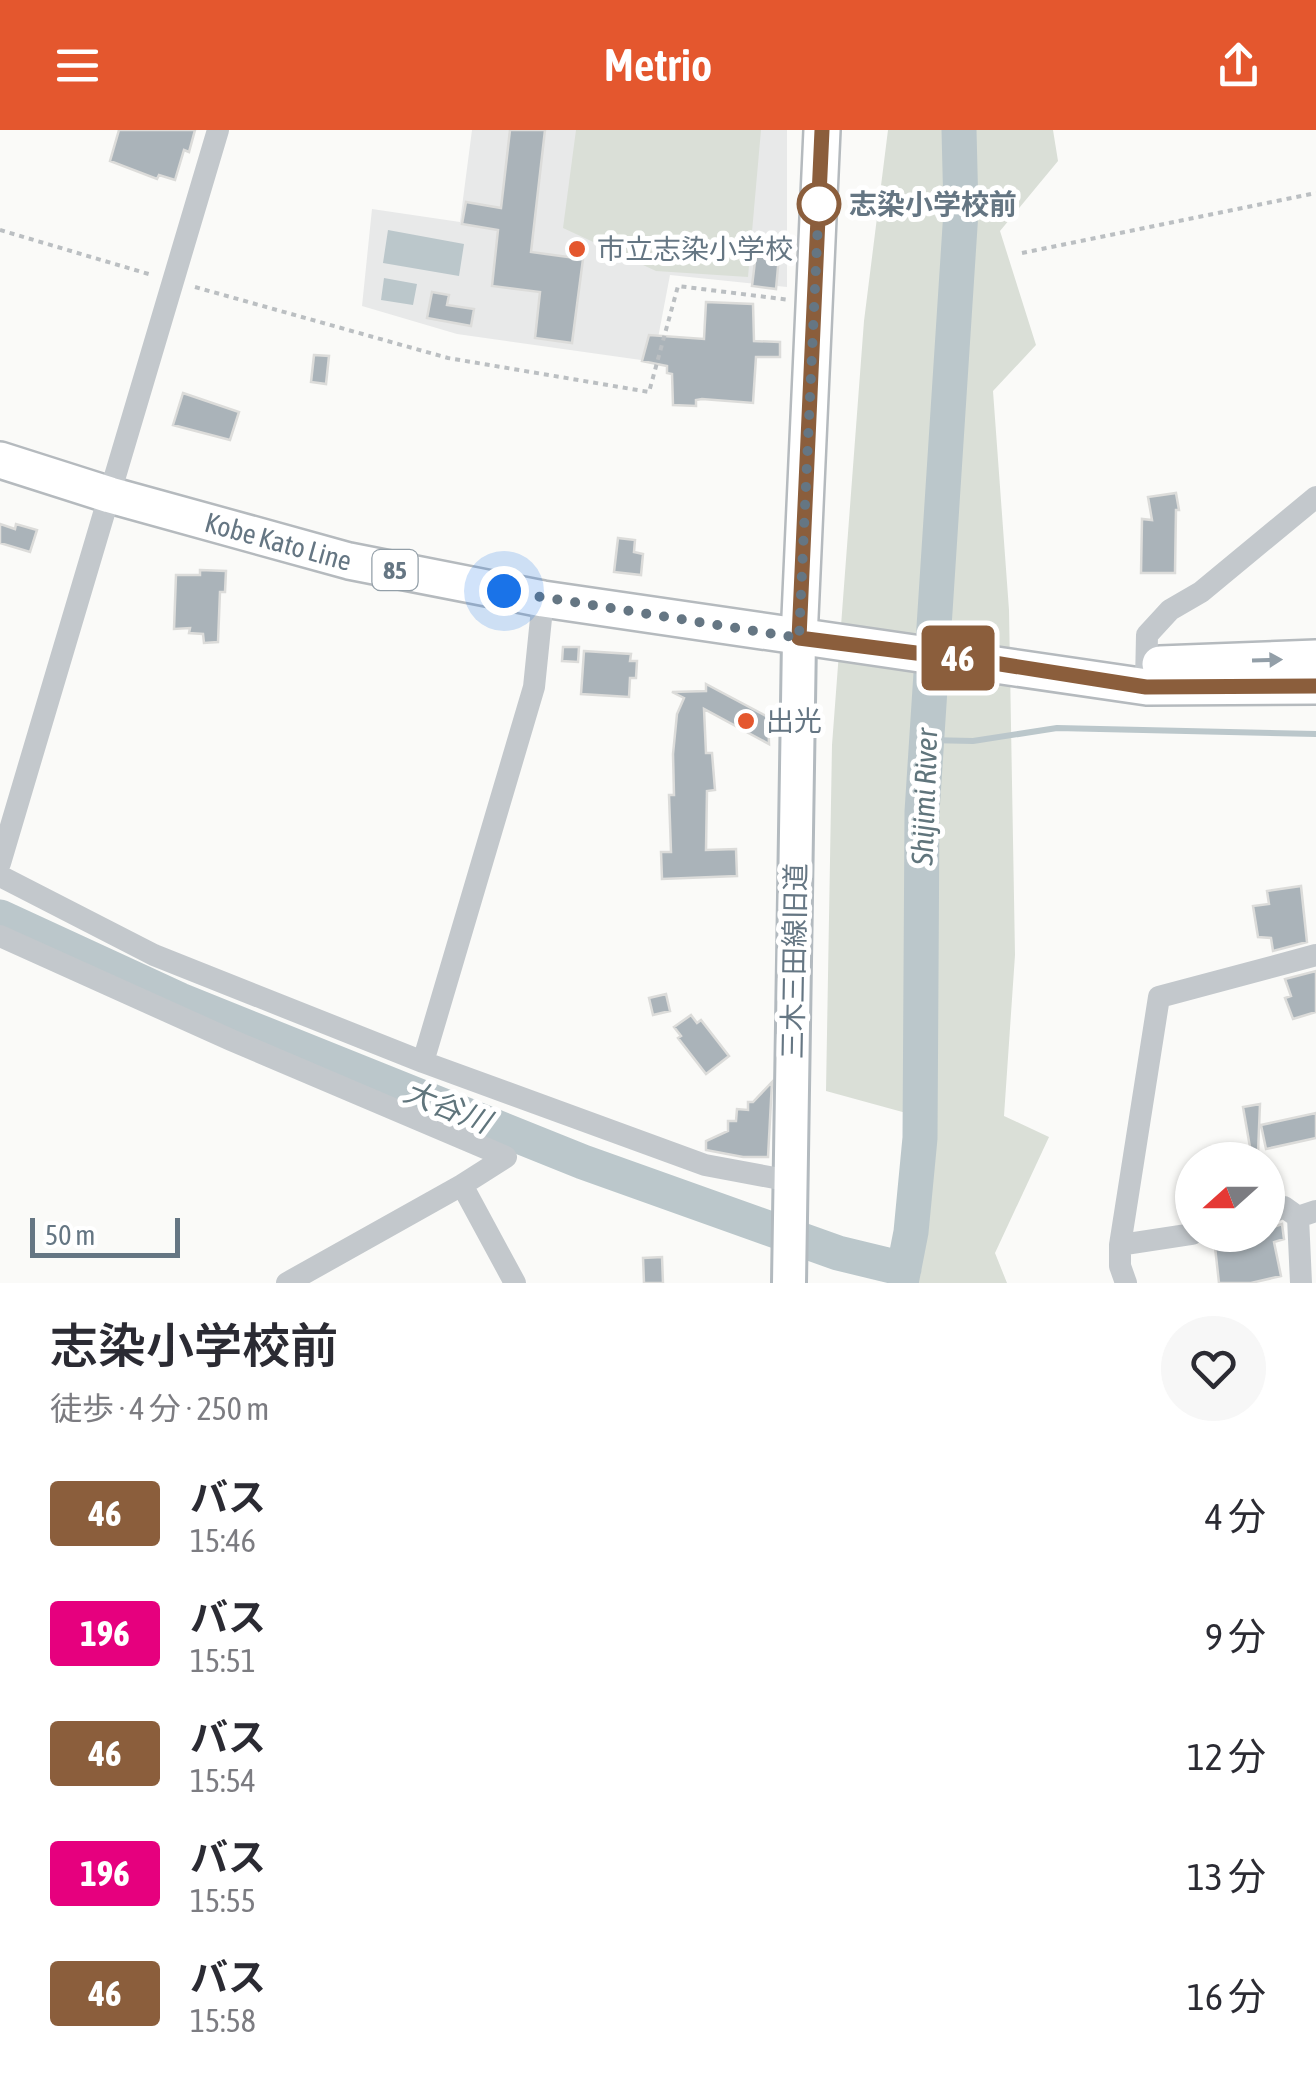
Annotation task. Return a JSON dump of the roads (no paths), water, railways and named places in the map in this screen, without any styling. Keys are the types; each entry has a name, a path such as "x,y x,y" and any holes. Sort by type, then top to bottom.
{"main road":[{"path":"799,638 822,130"},
{"name":"Kobe Kato Line","path":"0,460 110,495 349,561 543,599 835,643 994,663 1146,676"},
{"path":"1146,676 1316,658"},
{"path":"1146,676 1316,686"}],"street":[{"path":"0,863 218,130"},
{"path":"1146,676 1147,635 1170,610 1201,592 1316,497"},
{"path":"422,1062 534,688 543,599"},
{"name":"三木三田線旧道","path":"788,1277 799,638"},
{"path":"0,876 154,955 422,1062 706,1165 791,1182"},
{"path":"0,936 506,1157 287,1283"},
{"path":"1126,1283 1120,1266 1120,1246 1159,997 1316,956"},
{"path":"462,1185 515,1283"},
{"path":"1301,1283 1307,1214"},
{"path":"1120,1246 1175,1237"}],"waterway":[{"name":"Shijimi River","path":"901,1283 911,1232 920,1138 922,812 961,211 959,130"},
{"path":"927,740 973,741 1057,728 1316,734"},
{"name":"大谷川","path":"0,917 180,1000 583,1162 838,1253 904,1269"}],"place":[{"name":"志染小学校前","path":"819,204"},
{"name":"市立志染小学校","path":"577,249"},
{"name":"出光","path":"746,721"}]}
